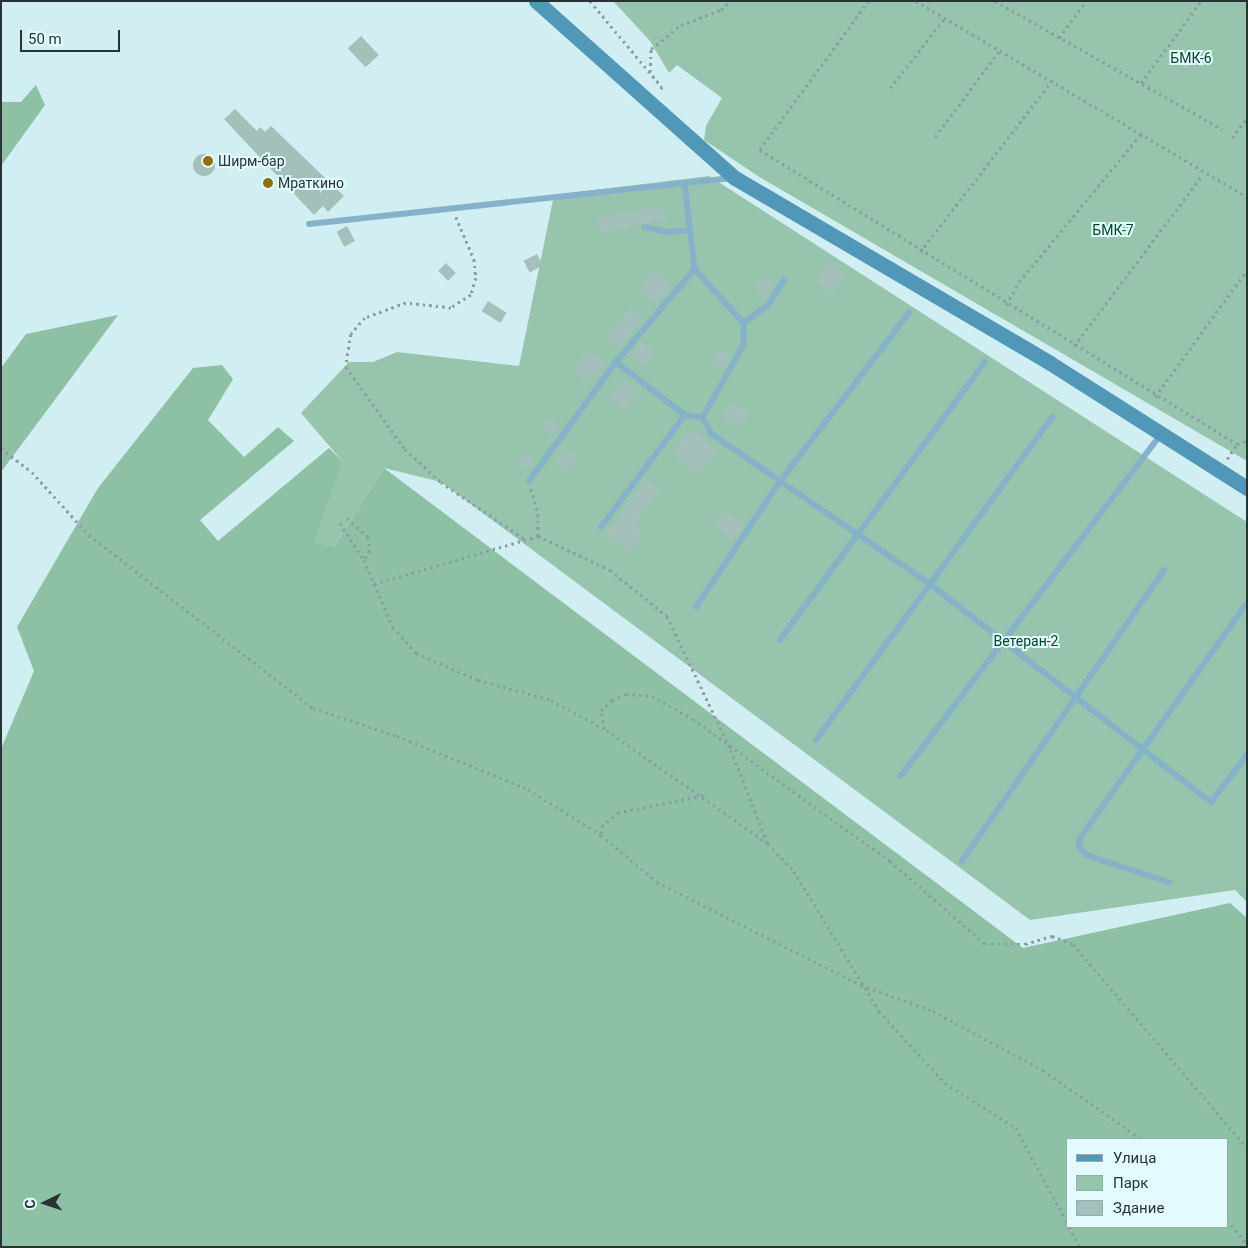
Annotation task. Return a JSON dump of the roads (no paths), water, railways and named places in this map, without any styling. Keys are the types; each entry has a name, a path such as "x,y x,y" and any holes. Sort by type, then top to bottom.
{"main road":[{"path":"536,1 656,111 735,178 1162,434 1247,488"}],"lane":[{"path":"309,224 452,207 735,178"},
{"path":"685,183 695,269 744,323 744,345 703,418"},
{"path":"646,227 668,232 690,230"},
{"path":"529,481 616,362 695,269"},
{"path":"744,323 770,304 784,280"},
{"path":"696,607 779,483 909,313"},
{"path":"616,362 685,416 703,418"},
{"path":"780,640 985,362"},
{"path":"601,527 685,416"},
{"path":"816,740 1052,417"},
{"path":"703,418 712,434 779,483 858,532 930,584 1075,692 1142,752 1211,802 1247,755"},
{"path":"900,777 1162,434"},
{"path":"962,861 1075,692 1164,570"},
{"path":"1170,883 1087,856 1079,846 1105,799 1142,752 1245,606"}],"place":[{"name":"Ширм-бар","path":"208,161"},
{"name":"Мраткино","path":"268,183"}],"park label":[{"name":"БМК-6","path":"1191,58"},
{"name":"БМК-7","path":"1113,230"},
{"name":"Ветеран-2","path":"1026,641"}]}
